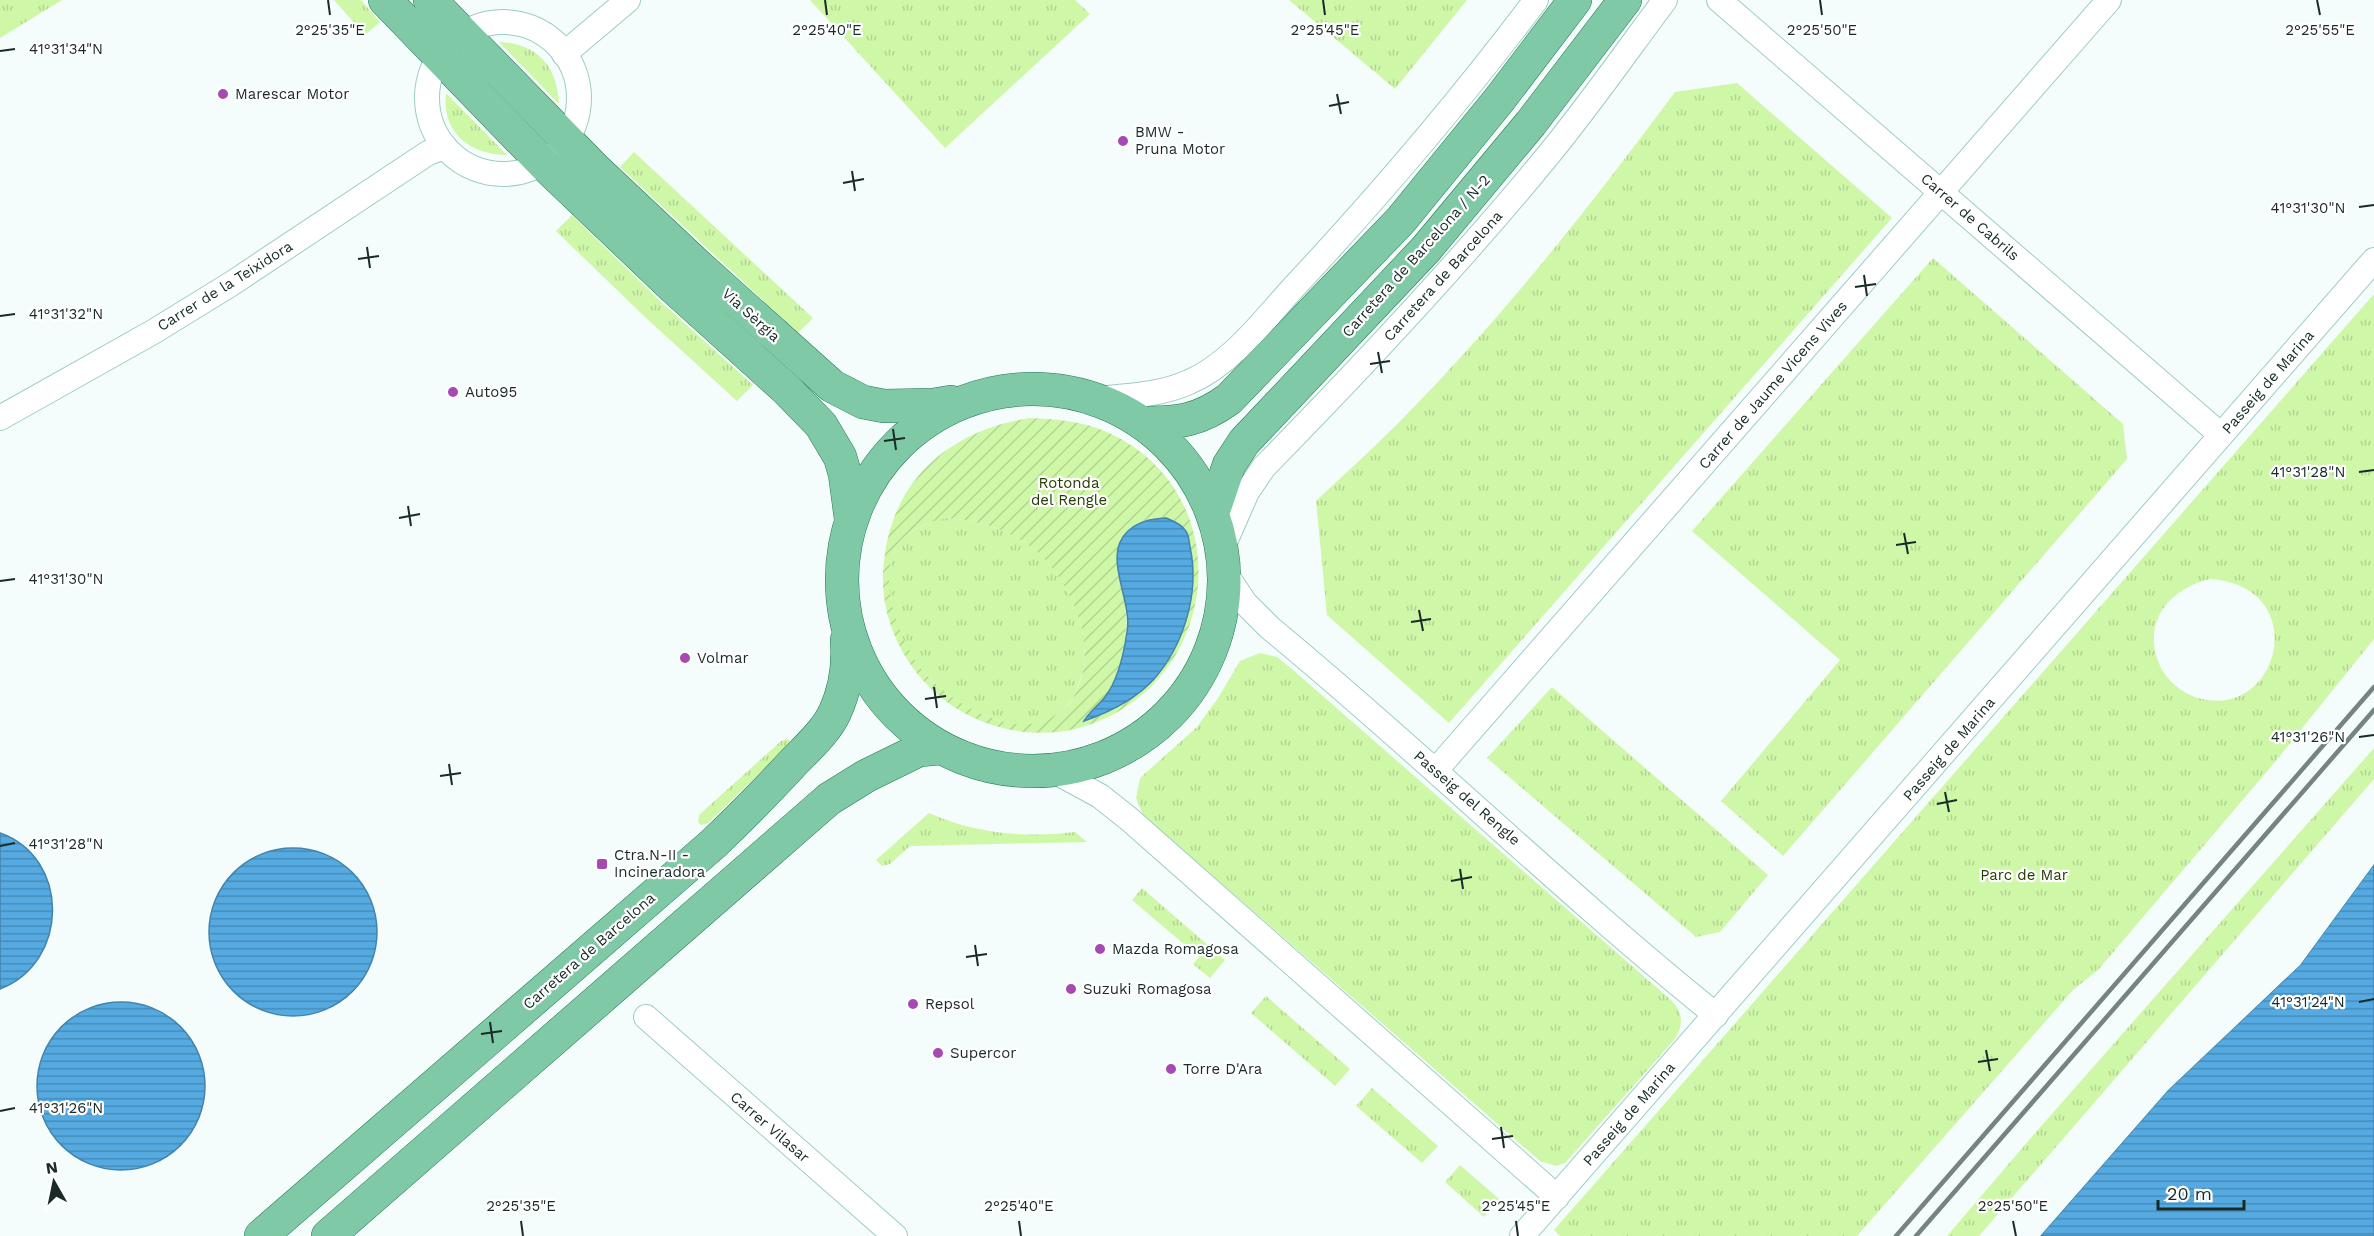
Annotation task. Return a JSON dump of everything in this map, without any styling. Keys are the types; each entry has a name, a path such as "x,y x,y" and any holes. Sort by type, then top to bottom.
{"main road":[{"path":"385,0 543,163 674,288 786,389 821,425 840,457 845,474 851,519"},
{"name":"Via Sèrgia","path":"430,0 567,140 696,264 832,386 863,402 884,406 933,405 974,398"},
{"path":"1142,423 1174,423 1189,420 1208,413 1229,399 1401,220 1499,100 1575,0"},
{"name":"Carretera de Barcelona / N-2","path":"1213,512 1229,465 1244,442 1426,249 1531,123 1625,0"},
{"path":"1014,390 1056,390 1096,399 1120,409 1142,423 1177,453 1203,491 1213,512 1224,561 1223,605 1216,636 1205,666 1188,693 1167,717 1143,737 1115,753 1085,765 1054,771 1004,770 972,762 940,748 898,716 870,683 855,654 846,623 841,588 843,553 851,519 863,491 879,466 898,444 930,420 974,398 1014,390"},
{"name":"Carretera de Barcelona","path":"261,1236 713,843 803,753 834,714 846,681 848,658 846,623"},
{"path":"328,1236 829,800 866,776 919,750 940,748"}],"street":[{"path":"564,54 628,0"},
{"path":"1096,399 1150,393 1190,382 1236,349 1376,198 1474,82 1536,0"},
{"name":"Carretera de Barcelona","path":"1224,561 1247,492 1264,467 1418,308 1592,100 1665,0"},
{"name":"Carrer de Cabrils","path":"1719,0 2221,435"},
{"name":"Carrer de Jaume Vicens Vives","path":"1436,770 2109,0"},
{"path":"506,23 529,27 549,38 564,54 573,70 578,87 575,123 567,140 543,163 523,172 501,175 480,171 460,162 445,147 434,131 428,113 429,84 439,57 463,33 484,25 506,23"},
{"name":"Carrer de la Teixidora","path":"0,418 153,332 241,277 428,153 445,147"},
{"name":"Passeig de Marina","path":"1522,1236 2374,260"},
{"name":"Passeig del Rengle","path":"1224,561 1245,603 1269,628 1436,770 1667,975 1716,1015"},
{"path":"1054,771 1100,796 1129,819 1557,1197"},
{"name":"Carrer Vilasar","path":"646,1017 895,1236"}],"green space":[{"path":"0,0 62,0 0,38"},
{"path":"334,0 361,0 380,22 365,35"},
{"path":"810,0 1075,0 1090,14 945,148"},
{"path":"1289,0 1467,0 1395,89"},
{"path":"499,42 525,47 535,52 543,60 554,79 559,104"},
{"path":"1737,83 1892,218 1449,723 1327,615 1316,501 1397,424 1514,297 1580,216 1675,92"},
{"path":"446,93 507,155 481,151 461,139 453,130 448,119"},
{"path":"634,152 813,318 798,333 620,167"},
{"path":"572,215 661,302 753,385 737,401 646,318 556,231"},
{"path":"1933,258 2123,424 2127,459 1783,856 1721,801 1840,660 1692,531"},
{"name":"Parc de Mar","path":"2374,294 2374,639 2275,762 2098,970 2073,990 1857,1236 1560,1236 1554,1230","holes":["2210,579 2243,587 2264,604 2274,627 2273,651 2264,674 2248,691 2224,700 2190,695 2171,682 2161,668 2155,652 2156,623 2171,600 2195,584"]},
{"name":"Rotonda del Rengle","path":"1029,418 1049,419 1078,423 1107,432 1151,461 1181,499 1196,543 1198,590 1186,635 1161,676 1124,708 1075,729 1043,733 1011,730 980,720 951,705 922,679 910,664 900,648 887,612 883,574 887,542 896,514 909,489 926,468 947,450 971,436 998,425","holes":["945,518 982,524 1006,532 1027,544 1049,565 1070,596 1082,631 1083,667 1071,702 1063,710 1046,720 1027,724 988,717 969,708 936,684 914,659 898,626 889,588 889,570 893,554 901,540 910,532","1117,567 1168,662 1121,704 1085,720 1106,696 1115,681 1125,649 1127,633 1125,600"]},
{"path":"945,518 982,524 1006,532 1027,544 1049,564 1070,595 1082,631 1083,666 1073,698 1063,710 1046,720 1027,724 1008,722 988,717 969,708 936,684 923,671 905,643 892,607 889,588 889,570 893,554 901,540 910,532"},
{"path":"1260,653 1277,657 1293,670 1671,1000 1678,1009 1681,1024 1675,1039 1565,1163 1556,1166 1540,1161 1143,815 1136,798 1140,778 1197,727 1240,661"},
{"path":"1552,687 1768,875 1720,932 1696,937 1487,758"},
{"path":"788,739 790,741 787,747 708,823 701,825 698,822 699,815 781,741"},
{"path":"2374,748 2374,779 1979,1236 1947,1236 2036,1132"},
{"path":"929,813 965,826 1001,833 1038,835 1075,832 1087,842 910,846 890,864 882,866 876,860"},
{"path":"1142,888 1225,960 1210,978 1193,964 1199,957 1132,900"},
{"path":"1266,996 1350,1069 1335,1086 1251,1013"},
{"path":"1372,1088 1438,1146 1422,1163 1356,1106"},
{"path":"1460,1165 1499,1199 1484,1217 1445,1182"}],"water":[{"path":"1166,518 1179,524 1186,532 1193,564 1191,600 1181,634 1165,665 1147,686 1122,704 1084,721 1110,690 1124,649 1128,619 1117,565 1120,541 1136,525"},
{"path":"0,833 23,846 40,864 49,886 52,911 49,935 39,957 23,976 0,989"},
{"path":"293,848 325,854 340,862 352,873 363,885 371,900 377,932 371,964 363,979 352,991 340,1002 325,1010 293,1016 261,1010 246,1002 234,991 223,979 215,964 209,932 215,900 223,885 234,873 246,862 261,854"},
{"path":"2374,864 2374,1236 2040,1236 2168,1090 2300,965"},
{"path":"121,1002 153,1008 168,1016 180,1027 191,1039 199,1054 205,1086 199,1118 191,1133 180,1145 168,1156 153,1164 121,1170 89,1164 74,1156 62,1145 51,1133 43,1118 37,1086 43,1054 51,1039 62,1027 74,1016 89,1008"}],"pier":[{"path":"2374,861 2300,965 2168,1090 2040,1236 2037,1236 2165,1088 2297,963"}],"railway":[{"path":"1896,1236 2374,687"},
{"path":"1916,1236 2374,710"}],"place":[{"name":"Marescar Motor","path":"223,94"},
{"name":"BMW - Pruna Motor","path":"1123,141"},
{"name":"Auto95","path":"453,392"},
{"name":"Volmar","path":"685,658"},
{"name":"Ctra.N-II - Incineradora","path":"602,864"},
{"name":"Mazda Romagosa","path":"1100,949"},
{"name":"Suzuki Romagosa","path":"1071,989"},
{"name":"Repsol","path":"913,1004"},
{"name":"Supercor","path":"938,1053"},
{"name":"Torre D'Ara","path":"1171,1069"}]}
